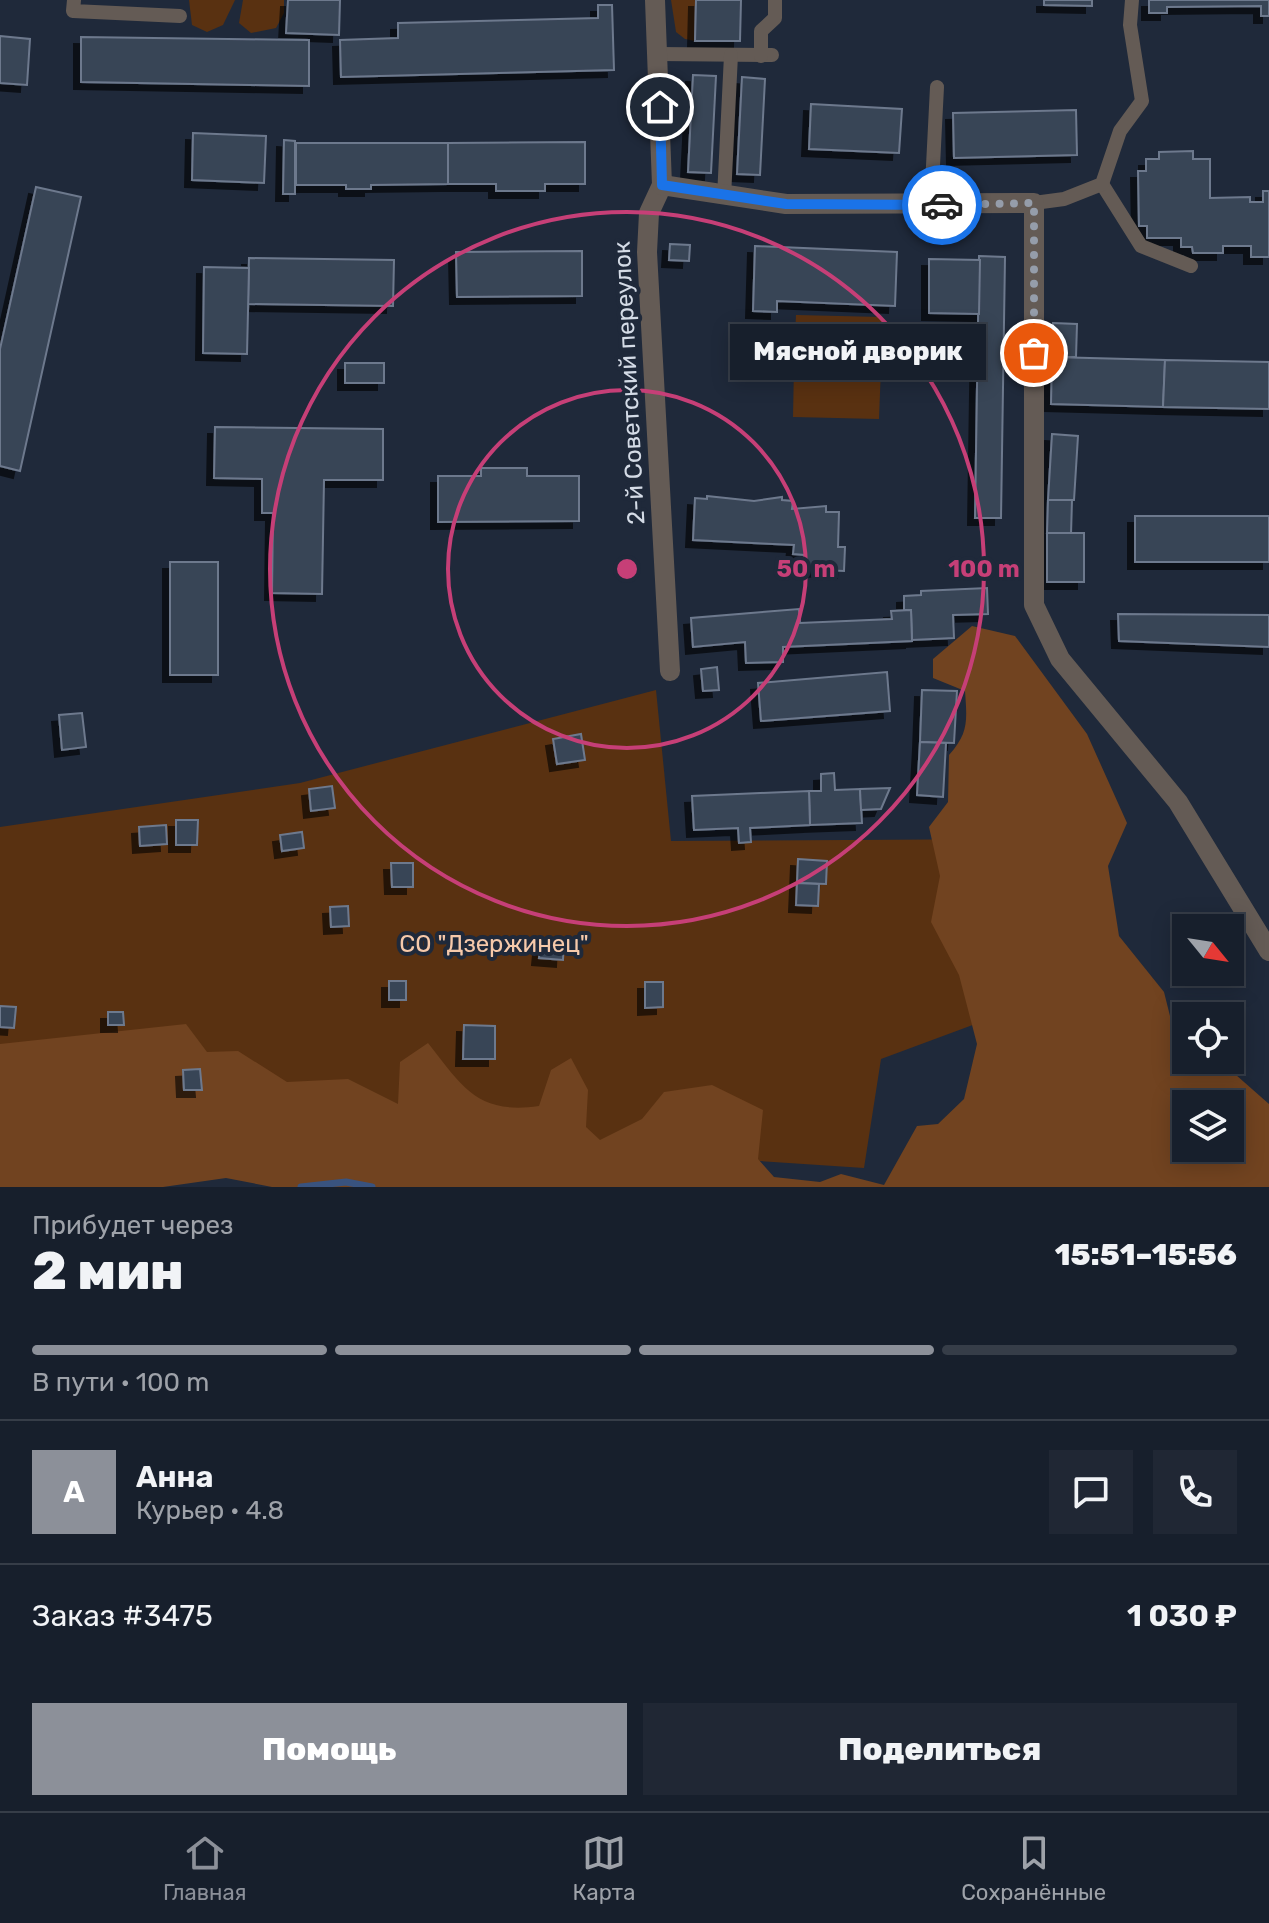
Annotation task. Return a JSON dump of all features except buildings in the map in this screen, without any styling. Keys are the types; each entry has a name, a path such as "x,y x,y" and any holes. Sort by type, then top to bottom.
{"street":[{"name":"2-й Советский переулок","path":"655,0 662,185 649,213 647,252 670,671"},
{"path":"662,185 724,197 786,204 1034,203 1034,605 1060,659 1178,802 1269,951"}],"lane":[{"path":"74,0 73,11 176,16 174,0"},
{"path":"659,54 766,56 761,31 775,18 775,0"},
{"path":"1034,203 1064,199 1102,184 1120,131 1142,101 1130,25 1132,0"},
{"path":"724,197 731,55"},
{"path":"931,205 937,87"},
{"path":"1102,184 1141,246 1191,266"}],"green space":[{"path":"189,0 235,0 223,25 207,32 192,25"},
{"path":"243,0 284,0 284,13 276,28 251,33 239,23"},
{"path":"671,0 696,0 695,41 685,39 676,32"},
{"path":"796,315 882,317 881,357 794,355"},
{"path":"794,365 881,367 879,419 793,417"},
{"name":"СО \"Дзержинец\"","path":"656,690 671,841 1029,839 1005,1013 881,1059 864,1168 549,1147 0,1153 0,827 300,783"}],"shaded area":[{"path":"972,626 1015,636 1087,734 1127,823 1108,866 1119,936 1164,992 1172,1018 1172,1074 1235,1074 1269,1104 1269,1187 272,1187 226,1178 163,1187 0,1187 0,1044 186,1024 207,1052 238,1051 287,1082 348,1079 398,1104 400,1062 428,1043 473,1094 500,1106 518,1108 539,1106 551,1070 571,1058 588,1090 586,1127 600,1140 642,1119 664,1092 712,1085 763,1110 758,1159 774,1177 820,1182 841,1174 884,1185 917,1126 938,1124 964,1099 977,1044 959,975 931,922 940,876 929,827 948,802 949,755 963,733 966,710 965,691 933,678 933,659"}],"waterway":[{"path":"301,1187 346,1182 372,1187"}],"way so far":[{"path":"942,205 1034,203 1034,353"}],"place":[{"name":"Мясной дворик","path":"1034,353"}],"route":[{"path":"660,107 662,185 724,197 786,204 942,205"}]}
